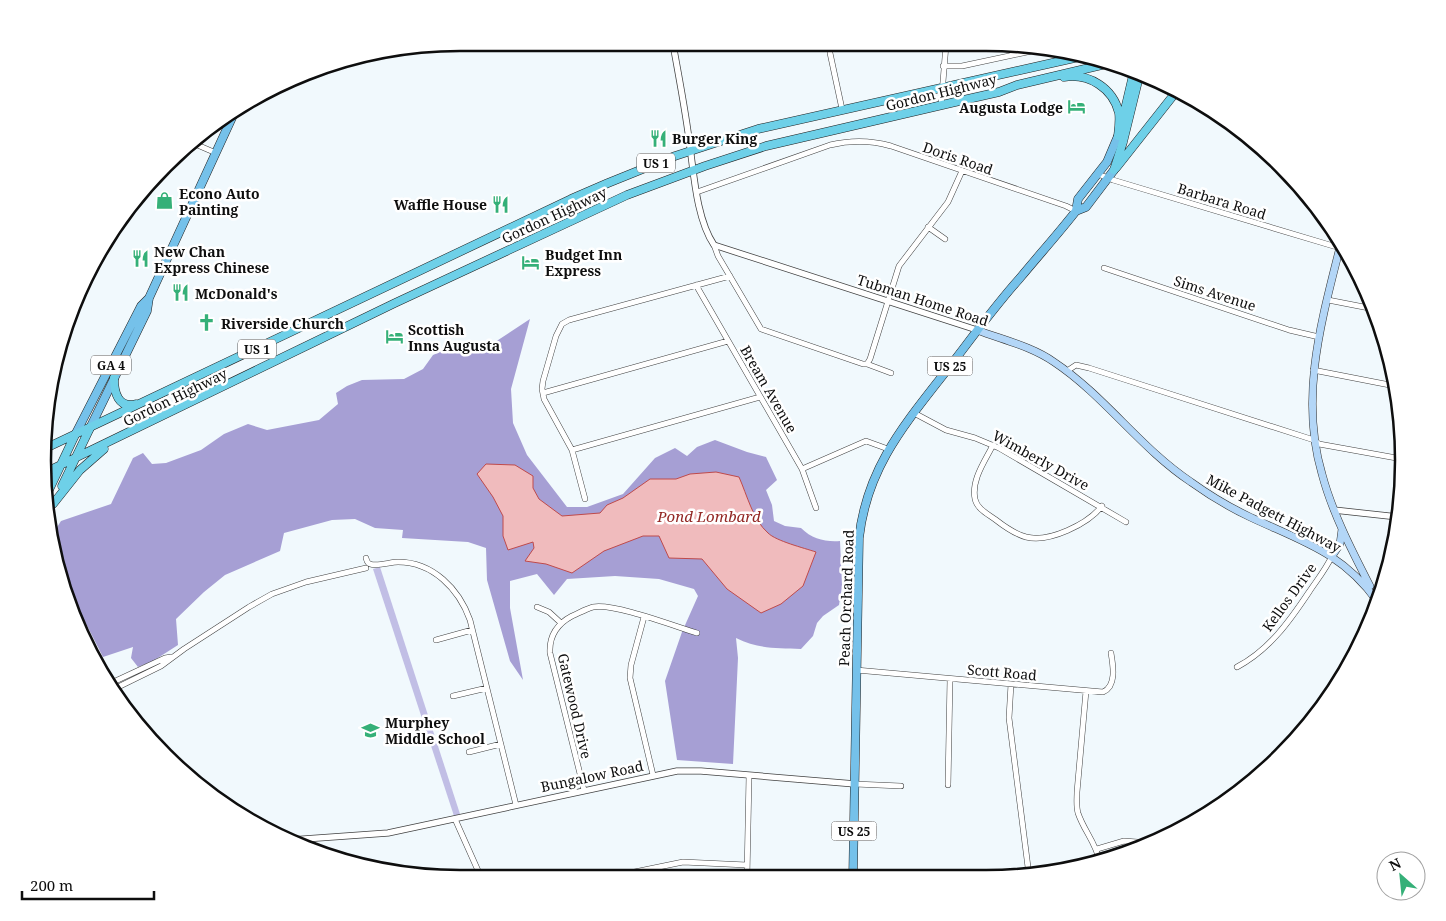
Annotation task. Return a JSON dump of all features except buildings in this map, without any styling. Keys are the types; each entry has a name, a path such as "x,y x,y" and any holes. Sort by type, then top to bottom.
{"highway":[{"name":"Gordon Highway","path":"52,446 586,192 691,151 758,129 1065,59"},
{"name":"Gordon Highway","path":"51,470 395,303 605,204 693,170 766,146 999,92 1016,85 1096,66"},
{"path":"999,92 1064,77 1085,77 1099,84 1114,101 1120,120 1118,136"},
{"name":"US 25","path":"1118,136 1135,80"},
{"path":"1114,170 1123,142 1136,80"},
{"name":"US 25","path":"1114,170 1173,96"},
{"path":"114,378 116,394 121,403 128,406 145,402"},
{"name":"GA 4","path":"54,503 90,428"},
{"name":"US 1","path":"54,503 74,476 90,460 136,430"},
{"path":"52,484 75,435"}],"main road":[{"name":"GA 4","path":"90,428 147,311 149,298 230,122"},
{"name":"Peach Orchard Road","path":"1076,212 1078,199 1113,153 1118,136"},
{"name":"Peach Orchard Road","path":"853,870 858,538 862,514 871,486 888,449 977,330 1076,212 1086,207 1114,170"},
{"path":"1339,254 1313,370 1314,440 1321,474 1334,510 1373,592"},
{"name":"GA 4","path":"75,435 141,306 149,298"},
{"name":"Tubman Home Road","path":"977,330 1035,351 1067,371"},
{"name":"Mike Padgett Highway","path":"1067,371 1152,450 1189,481 1228,506 1313,544 1332,556 1362,581 1372,594"},
{"name":"Kellos Drive","path":"1332,556 1340,544 1342,528"}],"street":[{"path":"674,51 693,170 705,226 718,256 761,329 891,373"},
{"path":"941,106 945,51"},
{"path":"830,53 842,109"},
{"path":"943,66 962,66 1022,53"},
{"path":"827,132 830,145"},
{"name":"Doris Road","path":"697,192 830,145 854,141 879,143 1066,206 1076,212"},
{"path":"199,146 216,153"},
{"path":"867,364 899,266 948,202 962,171"},
{"name":"Barbara Road","path":"1098,174 1332,242"},
{"path":"928,227 945,238"},
{"name":"Tubman Home Road","path":"714,245 977,330"},
{"name":"Sims Avenue","path":"1104,268 1289,330 1320,337"},
{"path":"586,499 572,450 544,399 543,393 544,381 560,327 569,320 730,276"},
{"name":"Bream Avenue","path":"696,286 802,468 816,508"},
{"path":"1328,300 1365,307"},
{"path":"543,393 728,341"},
{"path":"1067,371 1076,365 1089,368 1314,440 1319,444 1395,458"},
{"path":"1313,370 1388,385"},
{"path":"572,450 760,396"},
{"name":"Wimberly Drive","path":"914,413 946,430 993,445 1102,506 1126,522"},
{"path":"802,468 866,440 888,449"},
{"path":"993,445 977,477 975,500 981,509 1010,530 1030,538 1048,536 1085,522 1102,506"},
{"path":"1334,510 1391,516"},
{"name":"Kellos Drive","path":"1237,668 1258,655 1281,631 1332,556"},
{"path":"366,558 367,562 372,565 401,562 420,566 437,575 451,586 460,598 467,612 472,630 516,805"},
{"path":"119,687 161,666 171,657 272,594 306,582 366,568"},
{"path":"537,607 549,612 561,623 585,610 608,607 697,633"},
{"path":"644,617 631,665 630,678 653,775"},
{"name":"Gatewood Drive","path":"561,623 552,636 550,653 584,790"},
{"path":"436,640 472,630"},
{"name":"Scott Road","path":"856,670 1104,692 1109,688 1112,678 1111,653"},
{"path":"116,681 171,657"},
{"path":"948,785 950,679"},
{"path":"1011,684 1009,718 1028,867"},
{"path":"453,696 487,688"},
{"path":"1086,691 1077,808 1098,854"},
{"path":"469,752 501,744"},
{"name":"Bungalow Road","path":"304,839 388,833 653,775 687,770 902,786"},
{"path":"747,870 749,776"},
{"path":"455,818 478,870"},
{"path":"1097,849 1124,841 1135,841"},
{"path":"644,870 683,862 747,864"}],"shaded area":[{"path":"530,319 511,389 513,423 527,455 567,507 587,507 623,494 655,458 675,448 687,456 697,447 715,440 766,457 777,480 766,490 772,505 774,521 785,526 801,528 819,539 840,541 842,586 839,605 823,616 817,623 813,636 801,649 760,646 736,638 738,658 733,764 677,760 665,681 682,632 698,596 694,589 659,579 615,576 567,579 554,595 537,574 510,581 510,608 523,680 510,661 487,580 486,548 468,542 402,538 403,530 375,528 355,519 332,520 284,533 280,551 225,575 176,619 178,645 153,661 138,667 131,658 133,647 103,657 80,613 73,592 65,566 57,527 61,521 111,504 133,458 143,453 152,464 166,463 201,450 224,434 248,424 267,430 319,420 338,404 336,393 347,386 362,380 404,379 423,369 433,355 461,343 482,342 492,344"},
{"path":"380,567 460,814 454,816 373,569"}],"water":[{"name":"Pond Lombard","path":"486,464 515,465 533,476 533,488 539,499 562,516 600,513 607,505 623,498 650,479 676,479 690,474 716,472 739,477 754,514 768,533 784,541 816,552 803,586 781,604 761,613 727,589 702,559 669,558 659,536 643,536 604,551 572,573 546,564 525,561 534,548 533,542 508,550 503,536 503,516 477,474"}],"place":[{"name":"Augusta Lodge","path":"1077,107"},
{"name":"Burger King","path":"658,138"},
{"name":"Econo Auto Painting","path":"165,201"},
{"name":"Waffle House","path":"501,204"},
{"name":"New Chan Express Chinese","path":"140,259"},
{"name":"Budget Inn Express","path":"531,262"},
{"name":"McDonald's","path":"181,293"},
{"name":"Riverside Church","path":"207,323"},
{"name":"Scottish Inns Augusta","path":"394,337"},
{"name":"Murphey Middle School","path":"371,730"}]}
